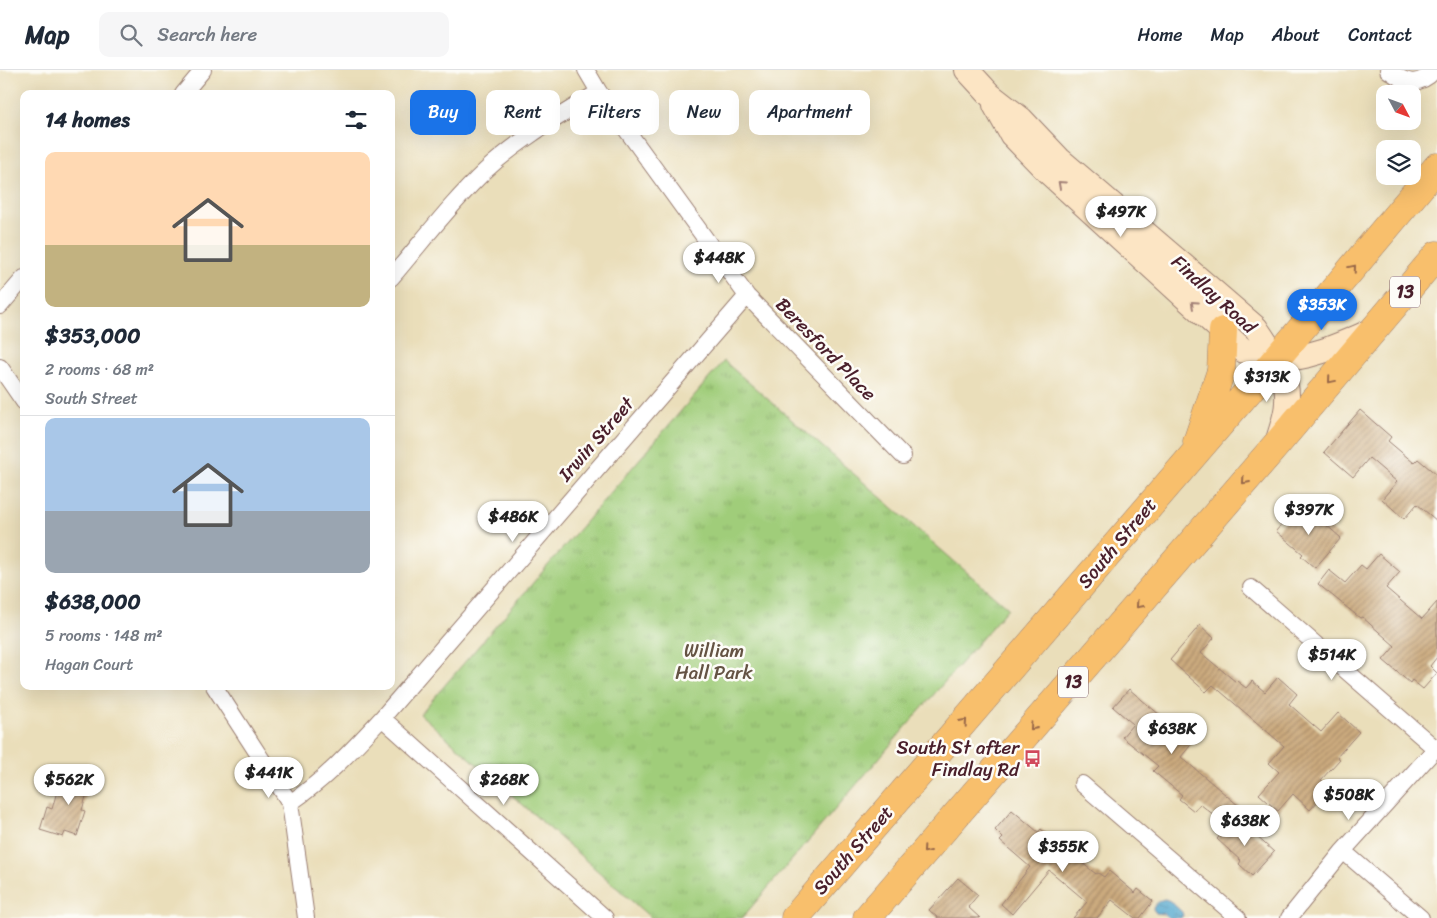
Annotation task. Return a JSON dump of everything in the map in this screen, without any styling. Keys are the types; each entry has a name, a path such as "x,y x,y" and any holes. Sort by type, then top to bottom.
{"highway":[{"name":"South Street","path":"795,918 1276,359 1437,167"},
{"name":"13","path":"867,918 1277,444 1437,255"},
{"path":"1190,457 1200,434 1221,370 1223,331"}],"main road":[{"name":"Findlay Road","path":"967,70 990,95 1021,119 1059,159 1256,328 1276,359 1286,382 1287,404 1277,444"},
{"name":"Findlay Road","path":"990,95 1012,134 1048,172 1244,350 1276,359 1298,358 1324,351 1374,330"}],"street":[{"path":"186,90 203,70"},
{"name":"Beresford Place","path":"586,70 598,90"},
{"path":"1388,70 1406,82 1421,81 1429,77 1435,70"},
{"path":"395,273 454,204 486,171 521,141 570,110"},
{"name":"Beresford Place","path":"630,135 747,296 903,456"},
{"path":"0,306 20,283"},
{"name":"Irwin Street","path":"290,803 314,787 338,765 382,718 747,296"},
{"path":"0,367 20,396"},
{"path":"1251,588 1436,748 1343,851 1289,918"},
{"path":"217,690 290,803 306,918"},
{"path":"382,718 604,918"},
{"path":"1082,784 1238,918"},
{"path":"1343,851 1422,918"}],"green space":[{"name":"William Hall Park","path":"724,361 1008,608 742,918 651,918 420,714"}],"water":[{"path":"1165,899 1182,912 1183,916 1181,918 1169,918 1164,914 1156,913 1153,909 1155,905"}],"building":[{"path":"1360,410 1391,437 1388,441 1414,463 1418,459 1437,475 1437,521 1417,504 1404,519 1382,499 1397,482 1369,458 1353,477 1324,452"},
{"path":"1307,508 1341,538 1315,568 1301,556 1303,554 1276,531 1291,513 1298,519"},
{"path":"1379,554 1400,572 1386,588 1422,619 1437,602 1437,657 1430,666 1437,673 1423,689 1412,680 1410,683 1383,660 1395,646 1362,617 1360,618 1318,584 1329,570 1345,583 1361,565 1366,569"},
{"path":"1200,625 1214,638 1201,653 1236,682 1246,688 1252,681 1265,692 1278,677 1297,694 1289,704 1321,732 1338,713 1359,732 1337,757 1340,759 1321,780 1330,788 1310,810 1293,794 1278,811 1259,794 1279,772 1269,763 1284,746 1213,685 1206,692 1170,660"},
{"path":"1129,689 1167,721 1172,715 1198,736 1181,757 1239,806 1224,823 1200,804 1194,811 1179,799 1182,795 1153,771 1158,766 1122,737 1133,724 1113,707"},
{"path":"78,765 94,770 82,810 85,811 77,836 65,832 63,837 40,830 47,807 52,809 58,788 67,791 72,776 75,777"},
{"path":"1012,810 1038,832 1041,829 1080,863 1096,874 1098,873 1104,877 1109,871 1135,893 1138,889 1153,901 1140,918 1135,918 1112,900 1097,918 1073,918 1087,902 1049,870 1012,914 1001,904 1030,867 1000,841 1003,838 995,830"},
{"path":"1236,818 1274,852 1252,876 1239,864 1241,861 1217,839"},
{"path":"958,878 978,895 968,907 980,918 938,918 929,910"}],"place":[{"name":"South St after Findlay Rd","path":"1033,758"}]}
